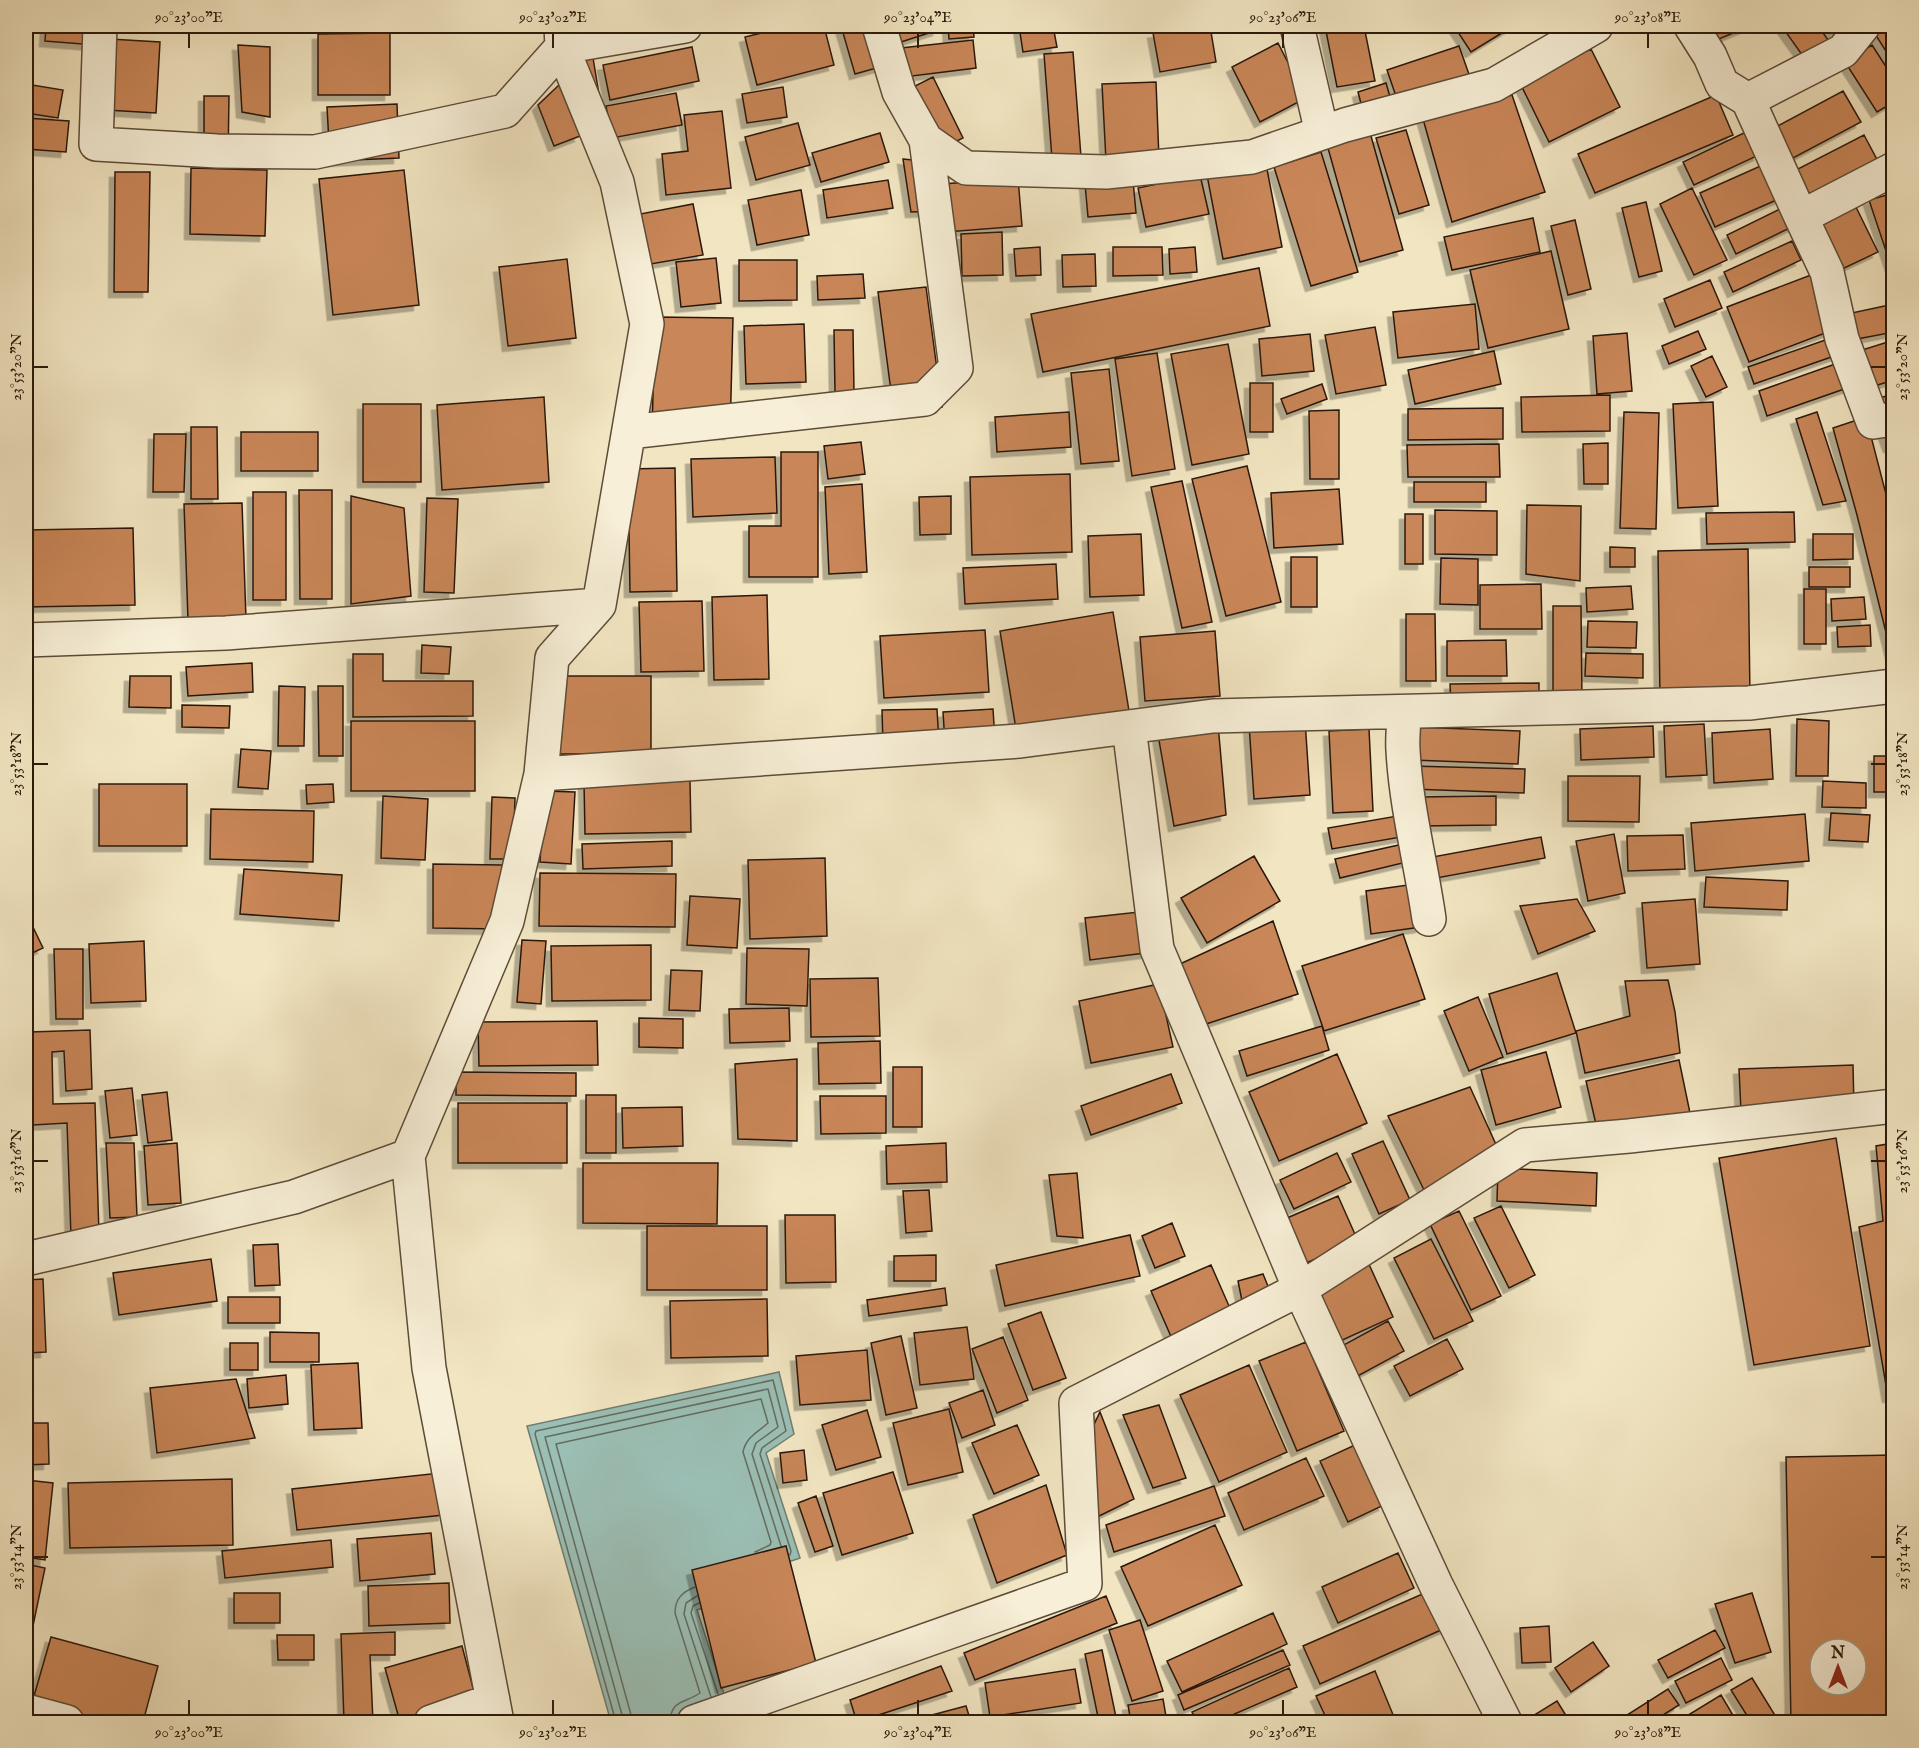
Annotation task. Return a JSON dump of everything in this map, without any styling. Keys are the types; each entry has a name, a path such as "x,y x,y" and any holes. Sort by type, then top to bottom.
{"street":[{"path":"100,26 96,144 217,151 315,152 506,111 561,36 685,26"},
{"path":"629,432 925,399 956,368 926,140 899,92 879,26"},
{"path":"1297,26 1322,133"},
{"path":"926,140 966,168 1106,172 1252,157 1345,125 1494,85 1596,26"},
{"path":"1691,26 1710,56 1722,84 1748,100 1802,217 1827,272 1842,339 1873,422 1893,419"},
{"path":"1748,100 1844,51 1863,26"},
{"path":"431,1722 495,1711 429,1368 408,1156 507,921 541,774 552,658 599,605 647,324 617,182 561,36"},
{"path":"1802,217 1893,169"},
{"path":"26,640 226,633 599,605"},
{"path":"541,774 1020,741 1213,717 1749,703 1893,686"},
{"path":"1404,713 1402,748 1409,808 1429,919"},
{"path":"1129,727 1157,949 1300,1289 1436,1585 1504,1722"},
{"path":"693,1722 1084,1584 1076,1403 1300,1289 1525,1145 1629,1136 1893,1106"},
{"path":"26,1259 294,1197 408,1156"},
{"path":"26,1711 67,1722"}],"water":[{"path":"779,1372 794,1434 766,1453 800,1558 771,1568 769,1586 697,1610 729,1709 684,1722 611,1722 527,1426"}],"building":[{"path":"46,26 96,26 95,45 45,41"},
{"path":"790,26 824,26 834,65 757,85 745,37"},
{"path":"841,26 867,26 880,67 855,74"},
{"path":"895,26 937,26 938,30 901,42"},
{"path":"948,26 973,26 974,37 949,39"},
{"path":"1019,26 1053,26 1057,47 1023,52"},
{"path":"1210,26 1216,62 1160,72 1153,33"},
{"path":"1325,26 1364,26 1375,81 1337,87"},
{"path":"1454,26 1508,26 1510,28 1471,52"},
{"path":"1707,26 1750,26 1714,41"},
{"path":"1818,26 1834,48 1810,66 1783,28"},
{"path":"1827,26 1843,26 1833,33"},
{"path":"1870,26 1894,26 1894,64"},
{"path":"390,33 390,95 318,95 318,34"},
{"path":"110,39 160,42 156,113 107,110"},
{"path":"973,40 976,68 904,77 901,48"},
{"path":"1278,43 1306,98 1260,122 1232,67"},
{"path":"238,45 270,47 270,117 242,112"},
{"path":"1872,45 1894,79 1894,102 1877,112 1845,62"},
{"path":"1459,46 1471,80 1399,105 1387,70"},
{"path":"692,47 699,81 610,100 603,65"},
{"path":"1591,49 1620,107 1549,142 1520,83"},
{"path":"592,52 599,94 584,85 578,55"},
{"path":"1073,52 1081,157 1052,159 1044,54"},
{"path":"933,77 963,138 943,148 913,87"},
{"path":"1156,82 1159,159 1106,161 1102,84"},
{"path":"1386,83 1393,107 1364,115 1358,92"},
{"path":"26,84 63,90 58,118 26,113"},
{"path":"559,85 580,136 554,146 538,105"},
{"path":"783,87 787,117 747,123 742,94"},
{"path":"1843,91 1861,122 1793,158 1776,127"},
{"path":"676,93 682,125 612,138 606,106"},
{"path":"1512,95 1545,192 1452,222 1423,119"},
{"path":"1716,95 1733,135 1595,193 1578,154"},
{"path":"204,96 229,96 228,162 204,162"},
{"path":"397,104 399,158 330,161 327,107"},
{"path":"722,111 731,188 666,195 662,154 688,151 684,115"},
{"path":"26,118 69,121 66,152 26,149"},
{"path":"798,123 810,165 756,180 745,137"},
{"path":"1369,129 1403,250 1360,262 1326,141"},
{"path":"1406,130 1429,205 1399,214 1376,138"},
{"path":"1748,131 1759,155 1694,185 1683,162"},
{"path":"880,133 889,162 821,182 812,153"},
{"path":"1864,135 1881,167 1811,203 1794,171"},
{"path":"1321,152 1358,272 1311,286 1274,167"},
{"path":"903,159 932,162 937,211 911,212"},
{"path":"1266,164 1282,247 1223,259 1207,175"},
{"path":"1765,164 1781,198 1715,227 1700,193"},
{"path":"191,168 267,170 265,236 190,234"},
{"path":"404,170 419,305 333,315 319,179"},
{"path":"115,172 150,172 148,292 114,292"},
{"path":"1200,175 1209,214 1146,227 1138,188"},
{"path":"1018,178 1022,226 946,232 943,184"},
{"path":"888,180 893,208 827,218 823,190"},
{"path":"1133,180 1136,213 1088,217 1085,184"},
{"path":"1692,188 1727,260 1694,275 1660,204"},
{"path":"801,190 809,235 757,245 748,200"},
{"path":"1894,193 1894,265 1891,266 1869,200"},
{"path":"1853,201 1878,252 1836,272 1811,220"},
{"path":"1646,202 1662,271 1639,277 1622,208"},
{"path":"693,204 703,255 645,265 635,215"},
{"path":"1786,206 1796,225 1736,254 1727,235"},
{"path":"1533,218 1540,252 1452,270 1444,237"},
{"path":"1575,220 1591,289 1568,295 1551,226"},
{"path":"1002,232 1003,275 962,276 961,234"},
{"path":"1792,241 1801,260 1733,292 1724,272"},
{"path":"1040,247 1041,275 1016,276 1014,249"},
{"path":"1113,247 1162,247 1163,275 1113,276"},
{"path":"1195,247 1197,272 1170,274 1169,249"},
{"path":"1551,251 1569,329 1488,348 1470,270"},
{"path":"1095,254 1096,286 1063,287 1062,255"},
{"path":"716,258 721,303 681,307 676,262"},
{"path":"567,259 576,338 508,346 499,267"},
{"path":"739,260 797,260 797,300 739,301"},
{"path":"1259,268 1270,326 1043,372 1031,314"},
{"path":"863,274 865,298 818,300 817,276"},
{"path":"1811,275 1833,330 1749,362 1727,307"},
{"path":"1710,280 1722,308 1675,327 1664,299"},
{"path":"926,287 942,407 894,414 878,292"},
{"path":"1475,304 1479,349 1398,358 1393,312"},
{"path":"1894,304 1894,332 1852,340 1847,314"},
{"path":"655,317 733,318 730,434 652,433"},
{"path":"804,324 806,382 746,384 744,326"},
{"path":"1375,327 1386,385 1336,394 1325,335"},
{"path":"834,330 853,330 854,392 835,392"},
{"path":"1698,331 1706,349 1669,364 1662,346"},
{"path":"1627,333 1632,391 1597,394 1593,336"},
{"path":"1310,334 1314,371 1262,376 1259,339"},
{"path":"1834,337 1840,354 1754,384 1748,367"},
{"path":"1894,340 1894,380 1871,387 1859,351"},
{"path":"1228,344 1249,454 1192,465 1171,354"},
{"path":"1494,351 1501,384 1415,404 1408,370"},
{"path":"1157,353 1175,469 1132,476 1115,359"},
{"path":"1712,356 1727,387 1706,397 1691,366"},
{"path":"1841,362 1850,387 1767,416 1759,391"},
{"path":"1109,369 1119,461 1081,464 1071,373"},
{"path":"1250,383 1273,383 1273,432 1250,432"},
{"path":"1322,384 1327,399 1287,414 1281,399"},
{"path":"1894,393 1894,445 1889,447 1872,401"},
{"path":"1610,395 1610,431 1522,432 1521,397"},
{"path":"544,397 549,482 442,490 437,405"},
{"path":"1713,402 1718,506 1678,508 1673,404"},
{"path":"363,404 421,404 421,482 363,482"},
{"path":"1503,408 1503,439 1408,440 1408,409"},
{"path":"1339,410 1339,479 1310,479 1309,411"},
{"path":"1069,412 1071,447 997,452 995,417"},
{"path":"1624,412 1659,413 1656,529 1620,528"},
{"path":"1817,412 1846,501 1823,505 1796,419"},
{"path":"1866,417 1894,525 1894,665 1833,428"},
{"path":"191,427 217,427 218,499 191,499"},
{"path":"241,432 318,432 318,471 241,471"},
{"path":"154,434 186,434 184,492 153,492"},
{"path":"861,442 865,474 828,479 824,446"},
{"path":"1608,443 1608,484 1584,484 1583,444"},
{"path":"1499,444 1500,477 1408,477 1407,445"},
{"path":"781,452 818,452 818,577 749,577 749,526 781,526"},
{"path":"775,457 777,513 693,517 691,459"},
{"path":"1247,466 1281,602 1226,616 1192,479"},
{"path":"675,468 677,591 630,592 628,469"},
{"path":"1070,474 1072,552 972,555 970,477"},
{"path":"1182,481 1212,622 1182,628 1151,487"},
{"path":"1414,482 1486,482 1486,502 1414,502"},
{"path":"862,484 867,572 829,574 825,487"},
{"path":"1339,489 1343,544 1274,548 1271,493"},
{"path":"299,490 332,490 332,599 300,599"},
{"path":"253,492 286,492 286,600 253,600"},
{"path":"351,496 404,508 411,596 351,604"},
{"path":"951,496 951,534 920,535 919,497"},
{"path":"427,498 458,499 454,593 424,592"},
{"path":"242,503 246,619 188,620 184,504"},
{"path":"1527,505 1581,506 1580,581 1526,574"},
{"path":"1435,510 1497,511 1497,555 1435,554"},
{"path":"1794,512 1795,542 1707,544 1706,513"},
{"path":"1405,514 1423,514 1423,564 1405,564"},
{"path":"133,528 135,605 26,607 26,530"},
{"path":"1141,534 1144,595 1090,597 1088,536"},
{"path":"1813,534 1853,534 1853,559 1813,560"},
{"path":"1610,547 1635,548 1635,567 1610,567"},
{"path":"1748,549 1750,698 1660,699 1658,551"},
{"path":"1291,557 1317,557 1317,607 1291,607"},
{"path":"1441,558 1478,559 1478,605 1440,604"},
{"path":"1056,564 1058,599 965,604 963,568"},
{"path":"1809,567 1850,567 1850,587 1809,587"},
{"path":"1541,584 1542,629 1480,629 1480,585"},
{"path":"1631,586 1633,609 1587,612 1586,588"},
{"path":"1804,589 1826,589 1826,644 1804,644"},
{"path":"767,595 769,679 714,680 712,597"},
{"path":"1864,597 1866,619 1832,621 1831,599"},
{"path":"702,601 704,671 641,672 639,602"},
{"path":"1553,606 1581,606 1582,704 1553,704"},
{"path":"1113,612 1129,711 1016,729 1000,631"},
{"path":"1406,614 1435,614 1436,681 1406,681"},
{"path":"1588,621 1637,622 1636,648 1587,647"},
{"path":"1870,625 1871,646 1838,647 1837,627"},
{"path":"985,630 989,692 884,698 880,636"},
{"path":"1215,631 1220,696 1145,701 1140,637"},
{"path":"1506,640 1507,676 1447,676 1447,641"},
{"path":"422,645 451,647 449,674 421,673"},
{"path":"1586,653 1643,654 1643,678 1585,676"},
{"path":"353,654 383,654 383,681 473,681 473,716 353,717"},
{"path":"252,663 253,692 188,696 186,667"},
{"path":"130,676 171,676 171,708 129,707"},
{"path":"555,676 651,676 651,754 556,754"},
{"path":"1539,683 1539,704 1451,705 1450,684"},
{"path":"279,686 305,687 304,746 278,746"},
{"path":"318,686 343,686 343,756 319,756"},
{"path":"182,705 230,706 229,728 182,727"},
{"path":"937,709 939,743 883,744 882,710"},
{"path":"993,709 995,740 945,743 943,712"},
{"path":"26,715 28,753 26,753"},
{"path":"1797,719 1829,721 1828,776 1796,776"},
{"path":"1305,720 1310,795 1254,799 1249,724"},
{"path":"351,721 475,721 475,791 351,791"},
{"path":"1218,724 1226,815 1174,826 1157,729"},
{"path":"1704,724 1707,775 1666,777 1664,726"},
{"path":"1653,726 1654,757 1581,760 1580,729"},
{"path":"1413,727 1520,731 1518,764 1412,760"},
{"path":"1369,729 1373,811 1333,813 1329,731"},
{"path":"1770,729 1773,779 1714,783 1712,733"},
{"path":"241,749 271,751 268,789 238,787"},
{"path":"1874,756 1894,756 1894,792 1874,792"},
{"path":"1411,766 1525,769 1524,793 1410,789"},
{"path":"1568,776 1640,776 1639,822 1568,821"},
{"path":"690,781 691,832 585,834 584,783"},
{"path":"1823,781 1866,783 1866,808 1822,807"},
{"path":"99,784 187,784 187,846 99,846"},
{"path":"333,784 334,802 307,804 306,785"},
{"path":"544,791 575,792 571,864 540,862"},
{"path":"383,796 428,799 425,860 381,858"},
{"path":"1496,796 1496,825 1418,826 1418,797"},
{"path":"492,797 515,798 513,859 490,859"},
{"path":"211,809 314,811 313,862 210,859"},
{"path":"1831,813 1870,815 1868,842 1829,840"},
{"path":"1805,814 1809,861 1695,871 1691,823"},
{"path":"1403,815 1407,836 1332,849 1328,828"},
{"path":"1614,834 1625,893 1588,901 1576,841"},
{"path":"1683,835 1685,869 1628,871 1627,836"},
{"path":"1541,837 1545,858 1431,879 1427,858"},
{"path":"672,841 672,866 583,869 582,844"},
{"path":"1408,843 1411,861 1340,878 1335,859"},
{"path":"1254,856 1280,901 1207,943 1181,898"},
{"path":"825,858 827,936 750,939 748,860"},
{"path":"433,864 502,865 502,929 433,928"},
{"path":"244,869 342,875 339,921 240,914"},
{"path":"540,873 676,874 675,927 539,926"},
{"path":"1706,877 1788,881 1787,910 1704,907"},
{"path":"1415,884 1421,927 1371,934 1366,891"},
{"path":"690,896 740,899 737,948 687,945"},
{"path":"1577,899 1595,931 1538,954 1520,906"},
{"path":"1695,899 1700,964 1647,968 1642,903"},
{"path":"1148,911 1153,952 1090,960 1085,918"},
{"path":"1273,921 1298,994 1200,1026 1180,964"},
{"path":"31,923 43,948 26,956 26,926"},
{"path":"1403,934 1425,999 1324,1031 1302,966"},
{"path":"522,940 546,941 541,1004 517,1002"},
{"path":"144,941 146,1001 91,1003 89,944"},
{"path":"651,945 651,1000 552,1001 551,946"},
{"path":"747,948 809,949 807,1006 746,1004"},
{"path":"54,949 83,949 83,1019 56,1019"},
{"path":"671,970 702,971 700,1011 669,1010"},
{"path":"1557,973 1576,1033 1507,1054 1489,994"},
{"path":"878,978 880,1036 811,1037 810,979"},
{"path":"1668,980 1680,1053 1585,1073 1576,1031 1630,1016 1625,981"},
{"path":"1159,984 1173,1047 1091,1063 1079,1001"},
{"path":"1478,997 1503,1057 1469,1071 1444,1011"},
{"path":"789,1008 790,1041 730,1043 729,1009"},
{"path":"639,1018 683,1019 683,1048 639,1047"},
{"path":"597,1021 598,1065 479,1066 478,1022"},
{"path":"1322,1026 1329,1050 1247,1076 1239,1051"},
{"path":"90,1030 92,1089 66,1091 64,1051 52,1052 53,1104 95,1103 99,1235 71,1236 67,1123 33,1125 30,1032"},
{"path":"880,1041 881,1083 819,1084 818,1043"},
{"path":"1546,1052 1561,1107 1496,1125 1481,1070"},
{"path":"1337,1054 1367,1123 1279,1161 1249,1092"},
{"path":"797,1059 797,1141 738,1139 735,1064"},
{"path":"1679,1060 1690,1113 1598,1133 1586,1081"},
{"path":"1853,1065 1854,1108 1741,1112 1739,1069"},
{"path":"893,1067 922,1067 922,1127 893,1127"},
{"path":"456,1072 576,1073 576,1096 456,1095"},
{"path":"1171,1074 1182,1103 1091,1135 1081,1106"},
{"path":"1470,1087 1498,1149 1425,1192 1388,1116"},
{"path":"132,1088 137,1135 110,1138 105,1091"},
{"path":"167,1092 172,1140 148,1143 142,1095"},
{"path":"586,1095 616,1095 616,1153 586,1153"},
{"path":"820,1096 886,1096 886,1133 821,1134"},
{"path":"458,1103 567,1103 567,1163 458,1163"},
{"path":"682,1107 683,1146 623,1148 622,1108"},
{"path":"26,1125 30,1158 26,1158"},
{"path":"1836,1138 1870,1346 1754,1365 1719,1158"},
{"path":"1383,1141 1410,1200 1379,1214 1352,1154"},
{"path":"106,1143 134,1143 137,1217 110,1218"},
{"path":"177,1143 181,1203 148,1205 144,1146"},
{"path":"946,1143 947,1182 887,1184 886,1146"},
{"path":"1894,1143 1894,1396 1888,1397 1859,1227 1883,1221 1876,1146"},
{"path":"1337,1153 1351,1182 1294,1209 1280,1180"},
{"path":"583,1163 718,1163 717,1224 583,1223"},
{"path":"1498,1168 1597,1173 1596,1206 1497,1201"},
{"path":"1077,1173 1083,1238 1057,1236 1049,1175"},
{"path":"929,1190 932,1231 906,1233 903,1191"},
{"path":"1338,1196 1358,1241 1306,1263 1287,1218"},
{"path":"1501,1206 1535,1275 1509,1288 1474,1218"},
{"path":"1459,1211 1501,1296 1471,1310 1430,1224"},
{"path":"785,1215 835,1215 836,1282 786,1283"},
{"path":"1172,1223 1185,1256 1155,1268 1142,1236"},
{"path":"647,1226 767,1226 767,1290 647,1290"},
{"path":"1130,1235 1140,1276 1005,1306 996,1265"},
{"path":"1431,1239 1473,1321 1434,1339 1394,1258"},
{"path":"278,1244 280,1285 255,1286 253,1245"},
{"path":"936,1255 936,1281 894,1281 894,1256"},
{"path":"211,1259 217,1301 119,1315 113,1273"},
{"path":"1367,1260 1393,1317 1338,1342 1312,1286"},
{"path":"1211,1265 1233,1315 1173,1341 1151,1291"},
{"path":"1263,1274 1272,1296 1243,1306 1238,1281"},
{"path":"43,1279 46,1352 26,1353 26,1280"},
{"path":"945,1288 947,1305 869,1316 867,1300"},
{"path":"228,1297 280,1297 280,1323 228,1323"},
{"path":"767,1299 768,1356 671,1358 670,1301"},
{"path":"1041,1312 1066,1378 1033,1390 1008,1324"},
{"path":"1388,1321 1404,1351 1354,1378 1338,1348"},
{"path":"967,1327 974,1379 920,1385 914,1333"},
{"path":"270,1332 319,1333 319,1362 270,1362"},
{"path":"901,1336 917,1408 886,1415 871,1343"},
{"path":"1003,1337 1028,1400 997,1413 972,1349"},
{"path":"1447,1339 1463,1369 1410,1396 1394,1366"},
{"path":"1306,1342 1344,1431 1297,1451 1259,1361"},
{"path":"230,1343 258,1343 258,1370 230,1370"},
{"path":"867,1350 871,1400 800,1405 796,1356"},
{"path":"358,1363 362,1428 314,1430 311,1365"},
{"path":"1249,1365 1287,1452 1219,1482 1180,1395"},
{"path":"286,1375 288,1404 249,1408 247,1379"},
{"path":"236,1379 255,1438 157,1453 150,1388"},
{"path":"983,1390 995,1425 962,1438 949,1403"},
{"path":"1159,1405 1186,1478 1153,1488 1123,1415"},
{"path":"949,1409 963,1472 908,1485 893,1423"},
{"path":"867,1410 881,1457 836,1470 822,1425"},
{"path":"1100,1412 1134,1499 1097,1517 1088,1437"},
{"path":"26,1423 48,1423 49,1464 26,1465"},
{"path":"1017,1425 1039,1475 994,1494 972,1443"},
{"path":"1355,1445 1384,1505 1348,1522 1320,1461"},
{"path":"804,1450 807,1480 783,1483 780,1453"},
{"path":"1894,1455 1894,1722 1791,1722 1786,1457"},
{"path":"1306,1458 1324,1496 1244,1530 1228,1493"},
{"path":"893,1472 913,1533 842,1555 823,1493"},
{"path":"440,1473 444,1515 297,1530 292,1489"},
{"path":"232,1479 233,1545 70,1548 68,1483"},
{"path":"26,1480 53,1483 45,1560 26,1557"},
{"path":"1046,1485 1067,1555 997,1583 973,1515"},
{"path":"1214,1486 1225,1516 1114,1552 1106,1525"},
{"path":"816,1496 833,1546 815,1552 798,1503"},
{"path":"1215,1525 1242,1585 1148,1626 1121,1567"},
{"path":"431,1533 435,1574 360,1581 357,1539"},
{"path":"331,1540 333,1567 225,1578 222,1551"},
{"path":"786,1546 816,1663 721,1688 692,1570"},
{"path":"1398,1553 1414,1588 1338,1623 1322,1587"},
{"path":"26,1564 45,1568 33,1626 26,1625"},
{"path":"449,1583 450,1623 369,1626 368,1586"},
{"path":"1434,1589 1450,1626 1320,1684 1303,1646"},
{"path":"234,1593 280,1593 280,1623 234,1623"},
{"path":"1752,1593 1771,1652 1735,1663 1715,1604"},
{"path":"1106,1596 1117,1623 975,1680 964,1653"},
{"path":"1273,1613 1287,1644 1182,1692 1167,1661"},
{"path":"1140,1620 1163,1691 1132,1701 1109,1630"},
{"path":"1549,1626 1551,1662 1522,1663 1520,1628"},
{"path":"26,1630 33,1630 28,1685 26,1684"},
{"path":"1715,1630 1725,1648 1668,1678 1658,1660"},
{"path":"395,1632 395,1655 370,1655 373,1722 344,1722 341,1634"},
{"path":"277,1635 314,1635 314,1660 278,1660"},
{"path":"51,1637 158,1666 143,1722 104,1722 32,1703"},
{"path":"1593,1642 1609,1666 1571,1692 1555,1668"},
{"path":"462,1646 477,1703 408,1722 400,1722 385,1668"},
{"path":"1102,1650 1117,1722 1099,1722 1085,1654"},
{"path":"1283,1650 1290,1665 1184,1710 1178,1695"},
{"path":"1721,1658 1732,1680 1686,1703 1675,1681"},
{"path":"941,1666 952,1691 857,1722 850,1700"},
{"path":"1289,1668 1297,1687 1216,1722 1197,1722 1192,1712"},
{"path":"1075,1669 1081,1703 990,1717 985,1683"},
{"path":"1375,1671 1394,1717 1381,1722 1328,1722 1316,1696"},
{"path":"1752,1678 1776,1717 1767,1722 1751,1722 1731,1690"},
{"path":"1668,1689 1679,1705 1652,1722 1616,1722"},
{"path":"1721,1695 1737,1722 1688,1722 1685,1717"},
{"path":"1163,1699 1167,1722 1131,1722 1128,1705"},
{"path":"1557,1701 1570,1722 1523,1722"},
{"path":"966,1706 971,1722 914,1722 913,1720"},
{"path":"1078,1717 1079,1722 1042,1722"}]}
